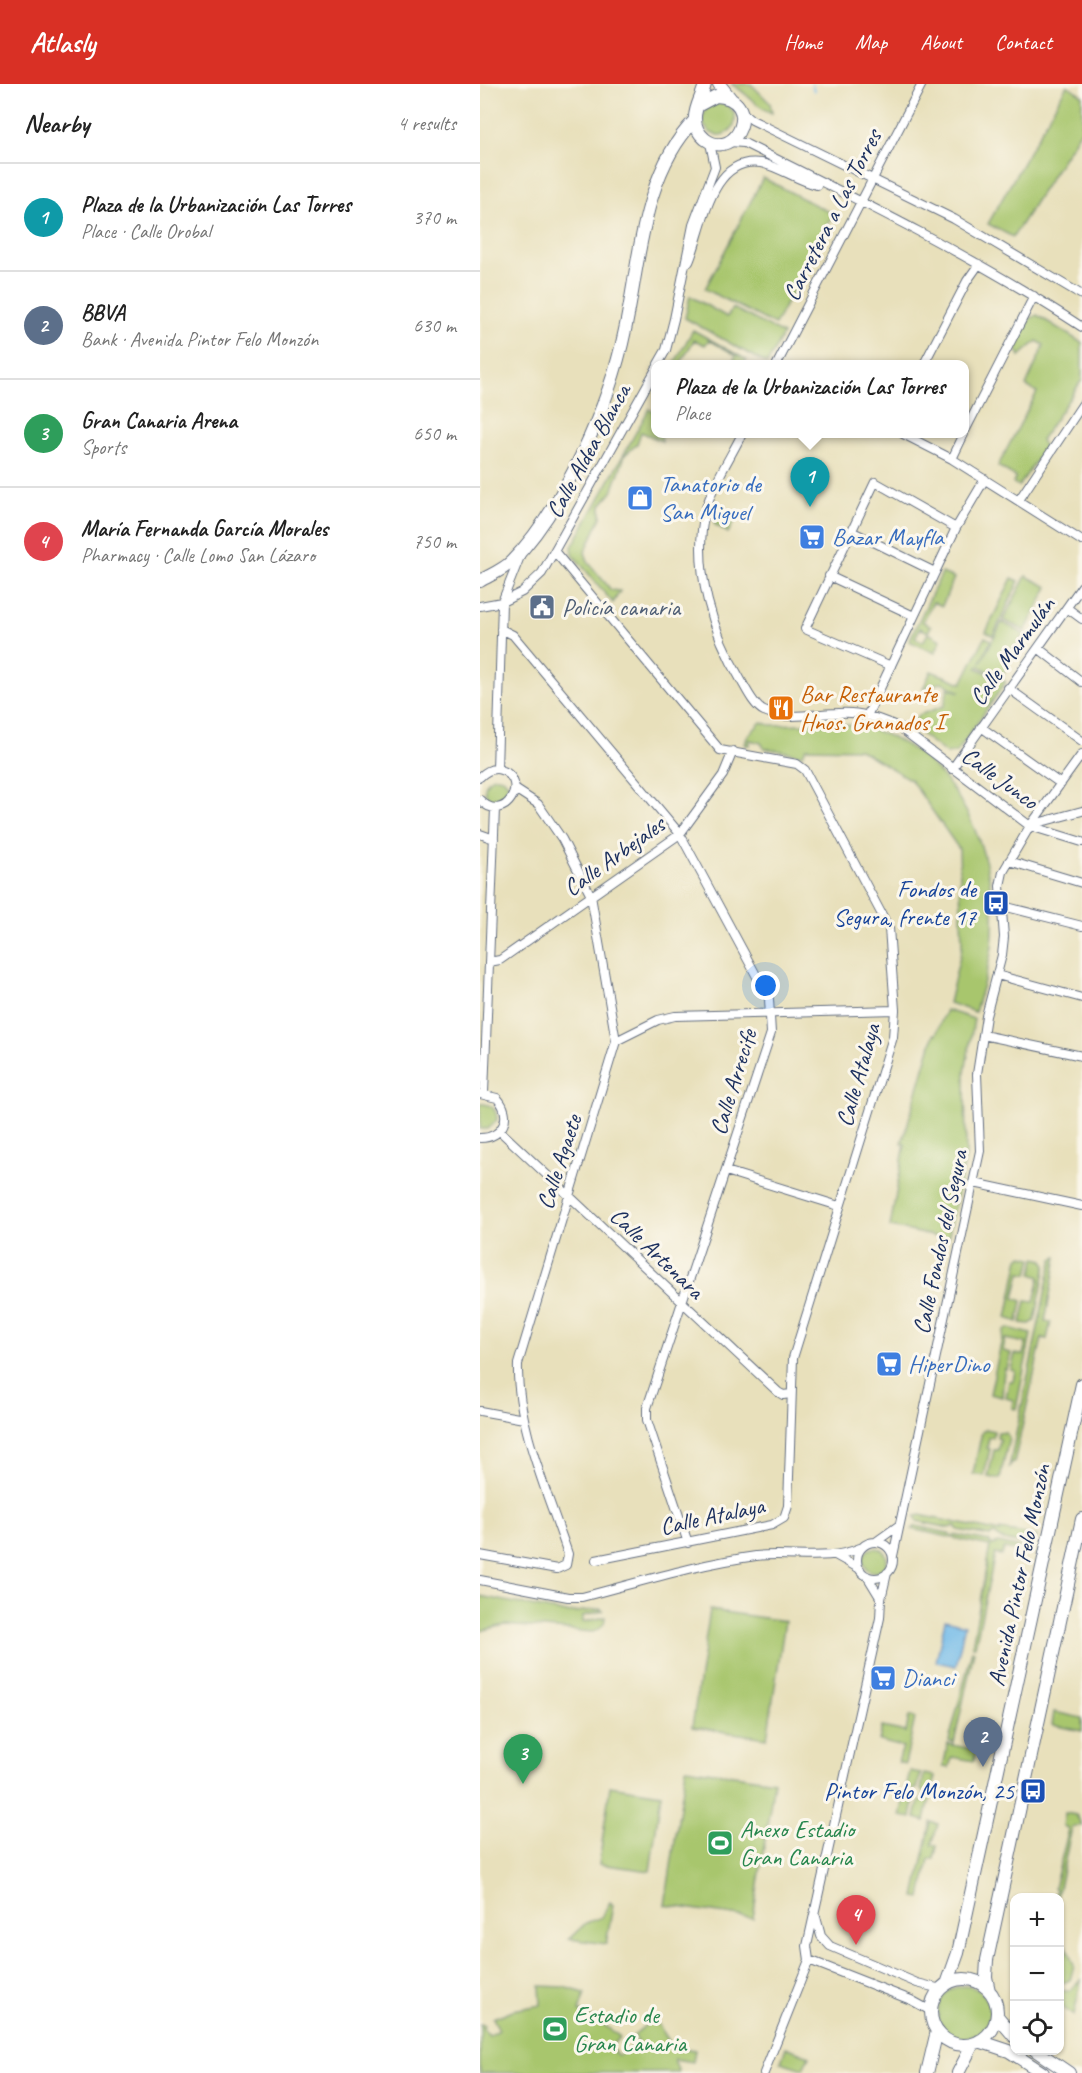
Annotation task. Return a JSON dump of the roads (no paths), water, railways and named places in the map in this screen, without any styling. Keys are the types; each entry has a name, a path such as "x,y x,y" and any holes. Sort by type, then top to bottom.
{"street":[{"path":"480,581 511,562 565,488 609,386 623,338 651,201 671,155 685,130 695,120 705,84"},
{"path":"719,84 730,99 752,120 954,219 1082,295"},
{"name":"Carretera a Las Torres","path":"779,360 921,84"},
{"path":"699,105 716,96 730,99"},
{"path":"729,142 742,124 741,111"},
{"path":"695,120 699,132 710,143"},
{"path":"671,155 688,141 699,139 710,143 744,143 979,264 1082,327"},
{"name":"Calle Aldea Blanca","path":"660,360 666,350 685,271 693,225 715,167 710,143"},
{"name":"Calle Aldea Blanca","path":"685,271 711,200 727,173 734,168 759,163 814,184 832,188"},
{"path":"926,360 967,281 979,264"},
{"path":"969,423 1034,296"},
{"name":"Calle Aldea Blanca","path":"502,602 522,592 543,573 651,378"},
{"path":"1019,500 1082,405"},
{"name":"Calle Junco","path":"740,438 705,511 704,563 707,592 716,630 736,673 762,710 779,714 852,713 898,727 1030,826 1082,842"},
{"path":"911,438 952,459 1082,541"},
{"path":"952,459 962,438"},
{"path":"867,716 956,528 985,479"},
{"path":"891,666 805,629 851,531 875,482 956,528"},
{"path":"851,531 935,572"},
{"path":"480,777 486,771 497,769 502,602 524,545"},
{"name":"Calle Atalaya","path":"555,552 589,598 720,750 797,764 805,770 884,914 889,928 895,1010 893,1037 793,1358 788,1506 784,1518 772,1525 596,1560"},
{"path":"830,576 914,616"},
{"name":"Calle Marmulán","path":"952,769 1082,586"},
{"path":"480,606 502,602"},
{"path":"1067,608 1082,619"},
{"name":"Calle Arrecife","path":"501,629 513,635 680,834 769,999 771,1033 692,1279 681,1303 647,1408 647,1420 688,1543"},
{"path":"1038,648 1082,682"},
{"path":"1008,688 1082,741"},
{"path":"981,727 1061,784"},
{"name":"Calle Arbejales","path":"489,962 500,960 680,834 723,775 733,751"},
{"name":"Calle Fondos del Segura","path":"893,1556 980,1150 977,1074 1004,937 1000,886 1009,861 1030,826 1082,753"},
{"name":"Calle Agaete","path":"480,1555 557,1569 566,1565 568,1554 524,1419 517,1390 518,1364 616,1041 591,896 562,839 538,804 515,789 508,773 497,769"},
{"path":"487,804 507,804 515,789"},
{"path":"480,815 487,804"},
{"path":"480,1138 494,1136 500,1131 504,1125 505,1110 497,1098 482,1093 494,839 487,804"},
{"path":"1030,826 1082,811"},
{"path":"480,834 494,839"},
{"path":"1009,861 1082,883"},
{"path":"1003,906 1082,926"},
{"path":"997,975 1082,998"},
{"path":"616,1041 658,1020 675,1016 895,1010"},
{"path":"983,1035 1082,1056"},
{"name":"Calle Artenara","path":"500,1131 778,1392 783,1395 792,1394"},
{"path":"726,1171 839,1206"},
{"path":"974,1183 1082,1206"},
{"name":"Avenida Pintor Felo Monzón","path":"944,1986 958,1953 1082,1384"},
{"path":"480,1411 524,1419"},
{"name":"Avenida Pintor Felo Monzón","path":"989,1991 986,1977 987,1960 1082,1519"},
{"path":"877,1541 898,1526"},
{"path":"480,1580 568,1597 582,1597 694,1568 743,1558 779,1553 835,1555 860,1548 871,1541 888,1546 893,1556 892,1567 887,1574 881,1599 880,1618 807,1946 809,1960 764,2073"},
{"path":"860,1548 856,1560 881,1599"},
{"path":"835,1555 863,1573 879,1578 887,1574"},
{"path":"815,1914 821,1936 830,1946 917,1983 944,1986 969,1980 989,1991 996,2003 997,2016 987,2035 976,2043 958,2073"},
{"path":"809,1960 911,2000 931,2011"},
{"path":"927,2073 936,2031 931,2011 933,1999 944,1986"},
{"path":"997,2016 1010,2031"},
{"path":"936,2031 953,2043 976,2043 1009,2051 1043,2073"},
{"path":"1042,2055 1069,2073"}],"water":[{"path":"945,1620 965,1625 956,1666 936,1662"}],"waterway":[{"path":"812,84 814,91"}],"place":[{"name":"Tanatorio de San Miguel","path":"640,498"},
{"name":"Plaza de la Urbanización Las Torres","path":"810,507"},
{"name":"Bazar Mayfla","path":"812,537"},
{"name":"Policía canaria","path":"542,607"},
{"name":"Bar Restaurante Hnos. Granados I","path":"781,708"},
{"name":"Fondos de Segura, frente 17","path":"996,903"},
{"name":"HiperDino","path":"889,1364"},
{"name":"Dianci","path":"883,1678"},
{"name":"BBVA","path":"983,1767"},
{"name":"Gran Canaria Arena","path":"523,1784"},
{"name":"Pintor Felo Monzón, 25","path":"1033,1791"},
{"name":"Anexo Estadio Gran Canaria","path":"720,1843"},
{"name":"María Fernanda García Morales","path":"856,1945"},
{"name":"Estadio de Gran Canaria","path":"555,2029"}]}
